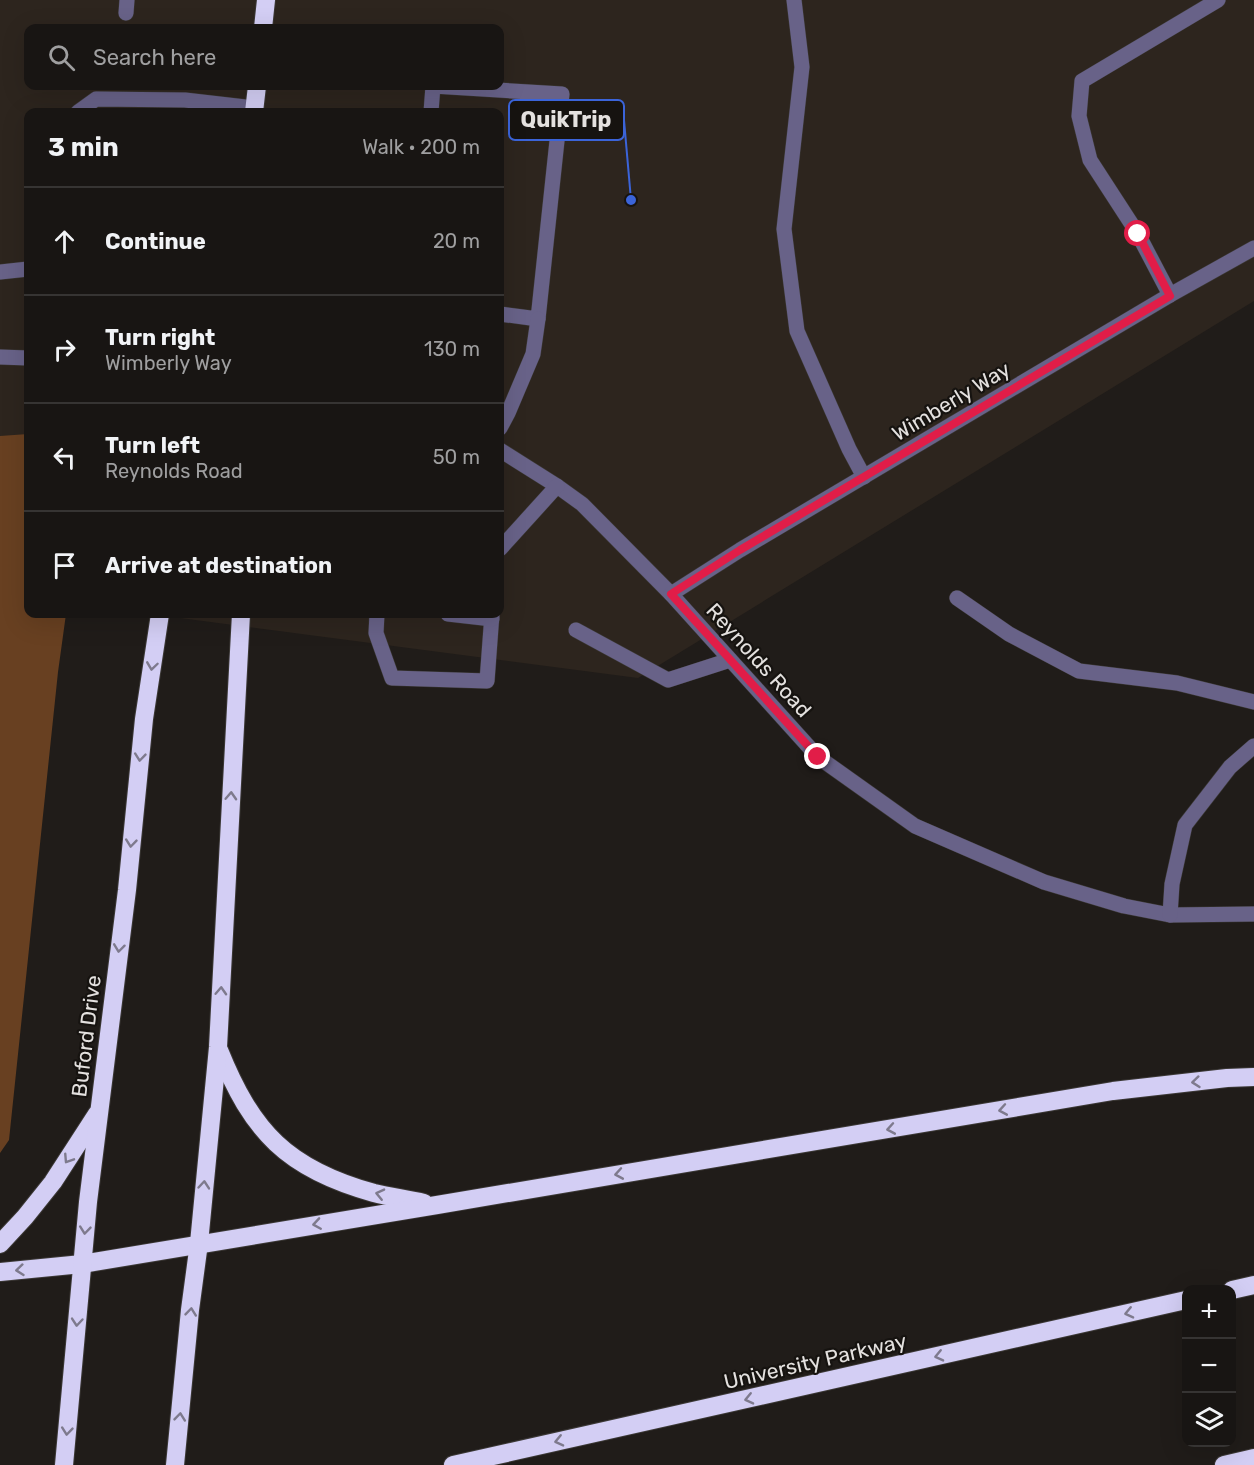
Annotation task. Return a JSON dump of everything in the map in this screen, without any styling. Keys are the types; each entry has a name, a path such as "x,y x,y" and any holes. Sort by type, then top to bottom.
{"highway":[{"path":"263,24 266,0"},
{"path":"254,108 256,90"},
{"name":"Buford Drive","path":"64,1465 82,1264 99,1110 128,878 144,719 159,618"},
{"path":"175,1465 218,1047 241,618"},
{"path":"218,1047 230,1079 247,1110 282,1150 302,1165 330,1178 374,1193 437,1205"},
{"path":"0,1272 82,1264 1113,1091 1254,1077"},
{"path":"0,1244 53,1182 99,1110"},
{"path":"1236,1289 1254,1285"},
{"name":"University Parkway","path":"453,1465 1182,1301"},
{"path":"1224,1465 1254,1458"}],"street":[{"path":"794,0 802,67 784,229 797,331 849,449 864,477"},
{"path":"1170,296 1138,234 1090,160 1079,116 1082,81 1218,0"},
{"path":"431,108 433,90"},
{"path":"498,90 562,94 538,319 532,354 504,420"},
{"path":"84,108 96,99 185,100 240,108"},
{"name":"Wimberly Way","path":"671,594 740,550 1254,248"},
{"path":"0,272 24,269"},
{"path":"504,315 538,319"},
{"path":"0,357 24,358"},
{"name":"Reynolds Road","path":"504,453 582,504 671,594 818,757 915,826 1044,882 1124,906 1170,915 1254,914"},
{"path":"504,545 557,486"},
{"path":"957,598 1009,634 1079,670 1177,683 1254,702"},
{"path":"377,618 376,633 392,678 487,681 492,618"},
{"path":"576,630 668,680 730,660"},
{"path":"1170,915 1172,884 1185,825 1230,767 1254,746"}],"shaded area":[{"path":"0,0 1254,0 1254,301 638,678 180,618 504,618 504,108 24,108 24,597 0,594"},
{"path":"24,434 24,618 65,618 9,1140 0,1153 0,436"}],"place":[{"name":"QuikTrip","path":"631,200"}],"route":[{"path":"818,757 671,594 740,550 1170,296 1138,234"}]}
